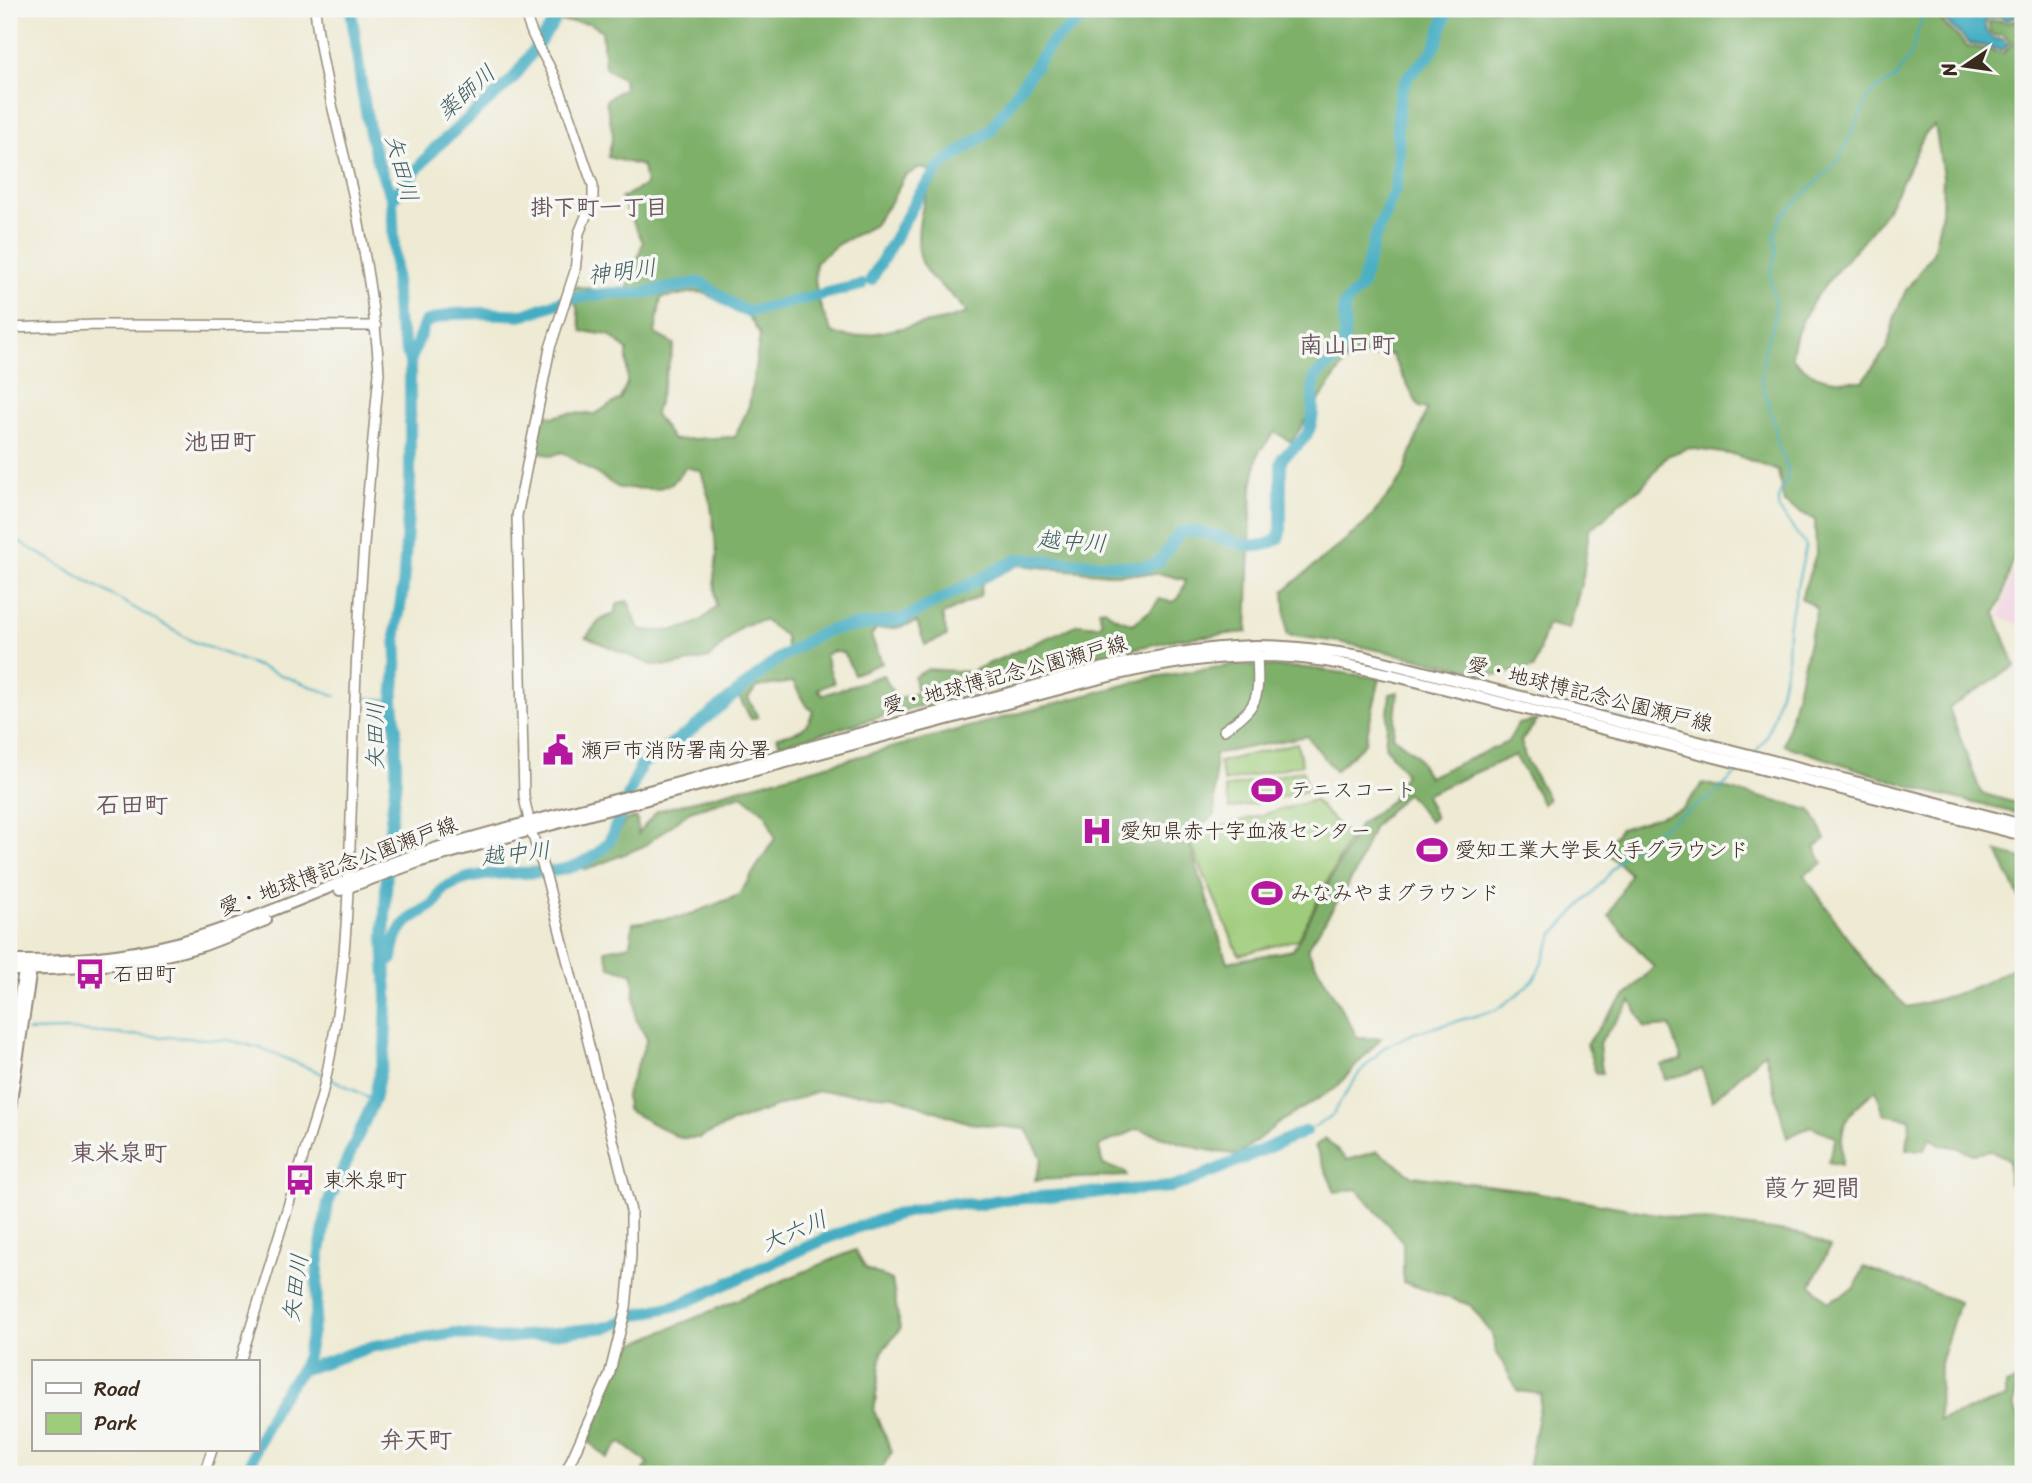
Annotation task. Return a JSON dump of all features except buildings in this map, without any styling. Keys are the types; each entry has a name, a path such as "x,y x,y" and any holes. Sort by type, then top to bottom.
{"main road":[{"name":"愛・地球博記念公園瀬戸線","path":"645,797 1091,671 1151,657 1256,646 1320,650 1365,657 1649,736"},
{"name":"愛・地球博記念公園瀬戸線","path":"9,970 27,967 92,967 150,959 191,948 350,882 421,857 530,826 1129,671 1165,664 1257,656 1318,660 1392,675 2023,825"},
{"name":"愛・地球博記念公園瀬戸線","path":"1763,763 2023,835"},
{"name":"愛・地球博記念公園瀬戸線","path":"9,961 27,967"},
{"path":"9,1059 27,967"},
{"path":"9,1114 27,967"}],"street":[{"path":"241,1360 307,1149 327,1076 342,973 350,882 355,695 379,373 376,326 355,204 328,86 315,9"},
{"path":"525,9 533,38 551,68 563,96 593,186 593,199 579,233 575,271 550,348 517,516 524,730 523,780 530,826 547,880 631,1211 631,1256 624,1312 609,1376 565,1474"},
{"path":"9,328 96,325 376,326"},
{"path":"1224,730 1247,714 1255,701 1258,681 1257,656"},
{"path":"204,1474 211,1452"}],"shaded area":[{"path":"2023,543 2023,626 1999,616"}],"green space":[{"path":"558,9 1929,9 1967,46 2003,53 2013,44 2001,34 1995,36 1990,32 1988,22 1999,20 2006,23 2018,20 2020,13 2023,13 2023,525 2002,598 1995,613 2015,666 1949,708 1981,793 2023,805 2023,815 1922,790 1784,745 1817,608 1801,598 1816,554 1815,520 1784,503 1778,471 1736,455 1688,448 1667,456 1642,487 1589,529 1583,577 1569,629 1547,624 1534,668 1496,675 1339,642 1287,635 1284,591 1366,523 1402,478 1427,409 1419,407 1391,354 1348,358 1291,442 1275,432 1258,453 1252,487 1247,632 1177,639 1097,657 780,745 777,737 804,727 813,711 805,704 793,682 757,687 748,698 758,717 751,719 738,695 787,657 785,636 764,620 742,626 709,658 672,666 652,665 586,637 600,620 614,614 618,603 628,601 639,629 671,630 700,620 716,606 714,577 717,555 711,505 701,471 686,467 672,484 656,489 619,488 562,452 551,456 535,450 544,413 553,417 568,413 595,414 620,399 627,383 627,350 609,335 582,331 573,291 575,286 625,296 643,242 621,198 646,185 643,166 608,157 613,135 606,100 624,88 623,79 605,68 602,31 590,23 557,21","holes":["1935,125 1943,176 1942,212 1933,253 1906,290 1895,316 1887,348 1863,381 1833,380 1815,375 1792,357 1804,317 1828,281 1889,206 1925,134","920,167 935,173 921,212 918,241 920,255 932,278 955,298 967,313 855,337 833,334 818,299 816,262 838,244 873,226 891,202 904,177","704,293 749,317 760,335 749,406 735,437 673,440 655,414 674,344 655,334 661,298","1018,565 1109,574 1162,574 1186,580 1179,598 1173,602 1159,599 1152,609 1133,624 1114,617 1105,609 1099,610 1102,623 1098,626 1078,624 970,672 928,669 914,677 917,693 897,699 883,675 823,695 818,689 834,683 825,655 833,651 844,653 854,674 882,663 871,636 876,629 896,628 917,622 925,645 947,636 942,615 980,596 982,583"]},
{"path":"1233,665 1308,668 1380,678 1365,743 1335,771 1307,736 1215,754 1215,815 1187,835 1227,962 1293,950 1360,824 1392,800 1405,773 1385,746 1390,694 1398,692 1393,736 1416,755 1428,777 1508,742 1518,724 1538,720 1521,741 1525,757 1548,799 1543,804 1515,755 1425,795 1435,818 1429,821 1407,793 1374,826 1355,873 1307,949 1358,1038 1381,1038 1336,1088 1280,1122 1238,1155 1201,1149 1138,1129 1099,1146 1103,1165 1124,1171 1127,1176 1035,1180 1042,1158 1026,1129 969,1123 894,1096 819,1091 734,1122 699,1138 680,1138 627,1110 626,1095 647,1039 636,1019 633,974 610,967 605,950 630,945 633,923 686,916 739,895 775,838 766,814 742,795 690,811 644,846 586,870 580,865 604,853 626,820 637,818 638,834 657,811 1154,677"},
{"path":"1297,743 1302,764 1224,782 1219,762"},
{"name":"テニスコート","path":"1303,770 1308,791 1230,809 1225,788"},
{"path":"1703,783 1811,810 1826,839 1815,847 1823,863 1804,875 1873,974 1907,1007 1968,990 2023,961 2023,1188 2009,1184 2009,1159 1992,1151 1973,1154 1942,1145 1930,1138 1925,1150 1907,1150 1910,1119 1884,1114 1876,1090 1856,1107 1846,1122 1842,1139 1842,1165 1828,1162 1836,1137 1810,1126 1787,1138 1765,1052 1712,1101 1702,1069 1665,1080 1661,1065 1682,1060 1670,1026 1645,1028 1631,1001 1599,1043 1602,1073 1596,1074 1587,1044 1616,1006 1654,967 1609,916 1630,874 1604,850 1620,829 1682,809"},
{"name":"みなみやまグラウンド","path":"1314,800 1350,837 1298,939 1239,955 1192,847 1200,832"},
{"path":"1997,852 2023,858 2023,905"},
{"path":"1325,1138 1347,1160 1377,1151 1413,1176 1518,1189 1674,1217 1802,1234 1830,1247 1811,1285 1828,1302 1855,1288 1864,1267 1959,1302 1940,1363 1939,1420 2006,1398 2006,1385 2017,1381 2014,1406 2023,1428 2023,1474 1527,1474 1542,1394 1518,1391 1496,1351 1492,1334 1470,1305 1403,1282 1403,1242 1357,1189 1335,1192 1315,1146"},
{"path":"855,1250 866,1269 892,1280 900,1329 882,1351 874,1411 892,1452 878,1474 642,1474 648,1463 620,1442 607,1458 589,1442 626,1347"}],"water":[{"path":"1933,9 2023,9 2017,10 2015,17 2006,20 1999,16 1986,19 1985,28 1990,36 2009,44 2002,50 1969,43"}],"waterway":[{"name":"矢田川","path":"259,1441 277,1402 301,1370 307,1356 316,1311 318,1265 328,1203 374,1100 385,1048 387,998 384,937 388,846 396,779 393,700 397,657 396,632 403,588 410,485 410,362 397,319 392,199 370,133 351,9"},
{"name":"薬師川","path":"392,199 434,149 513,79 554,22 558,9"},
{"name":"神明川","path":"871,280 919,195 940,166 990,131 1051,43 1094,9"},
{"name":"越中川","path":"385,963 392,959 393,948 402,926 434,904 443,889 462,880 481,876 559,870 594,856 609,842 641,765 690,731 778,659 813,637 830,630 903,619 1018,559 1146,567 1159,562 1180,532 1193,531 1254,546 1278,539 1281,529 1281,462 1306,435 1312,422 1313,386 1316,376 1333,362 1342,349 1344,305 1361,287 1374,240 1396,186 1400,93 1409,75 1429,56 1436,44 1448,9"},
{"path":"1755,753 1765,739 1774,716 1787,663 1788,628 1806,546 1778,508 1779,495 1787,479 1788,467 1778,446 1774,422 1761,380 1765,346 1774,323 1775,303 1770,276 1777,249 1774,237 1781,217 1839,160 1869,96 1895,79 1912,52 1921,20 1930,9"},
{"path":"861,285 871,280"},
{"name":"神明川","path":"410,362 425,322 452,314 524,315 571,298 612,293 636,294 697,283 748,312 861,285"},
{"path":"9,536 192,641 336,696"},
{"path":"364,698 393,700"},
{"path":"1306,1131 1331,1117 1358,1075 1383,1048 1414,1033 1496,1010 1518,994 1535,978 1554,934 1605,879 1624,854 1646,837 1714,795 1742,768"},
{"path":"27,1031 67,1030 228,1040 260,1048 323,1074"},
{"path":"328,1077 374,1100"},
{"name":"大六川","path":"301,1370 374,1346 456,1333 497,1339 609,1327 639,1314 682,1304 827,1238 898,1214 948,1203 975,1205 1000,1200 1171,1187 1306,1131"},
{"name":"矢田川","path":"248,1474 254,1452"}],"railway":[{"path":"9,157 13,9"}],"place":[{"name":"瀬戸市消防署南分署","path":"558,750"},
{"name":"テニスコート","path":"1267,790"},
{"name":"愛知県赤十字血液センター","path":"1097,831"},
{"name":"愛知工業大学長久手グラウンド","path":"1432,850"},
{"name":"みなみやまグラウンド","path":"1267,893"},
{"name":"石田町","path":"90,974"},
{"name":"東米泉町","path":"300,1180"}],"district":[{"name":"掛下町一丁目","path":"599,207"},
{"name":"南山口町","path":"1347,345"},
{"name":"池田町","path":"220,442"},
{"name":"石田町","path":"132,805"},
{"name":"東米泉町","path":"119,1153"},
{"name":"葭ケ廻間","path":"1812,1188"},
{"name":"弁天町","path":"416,1440"}]}
